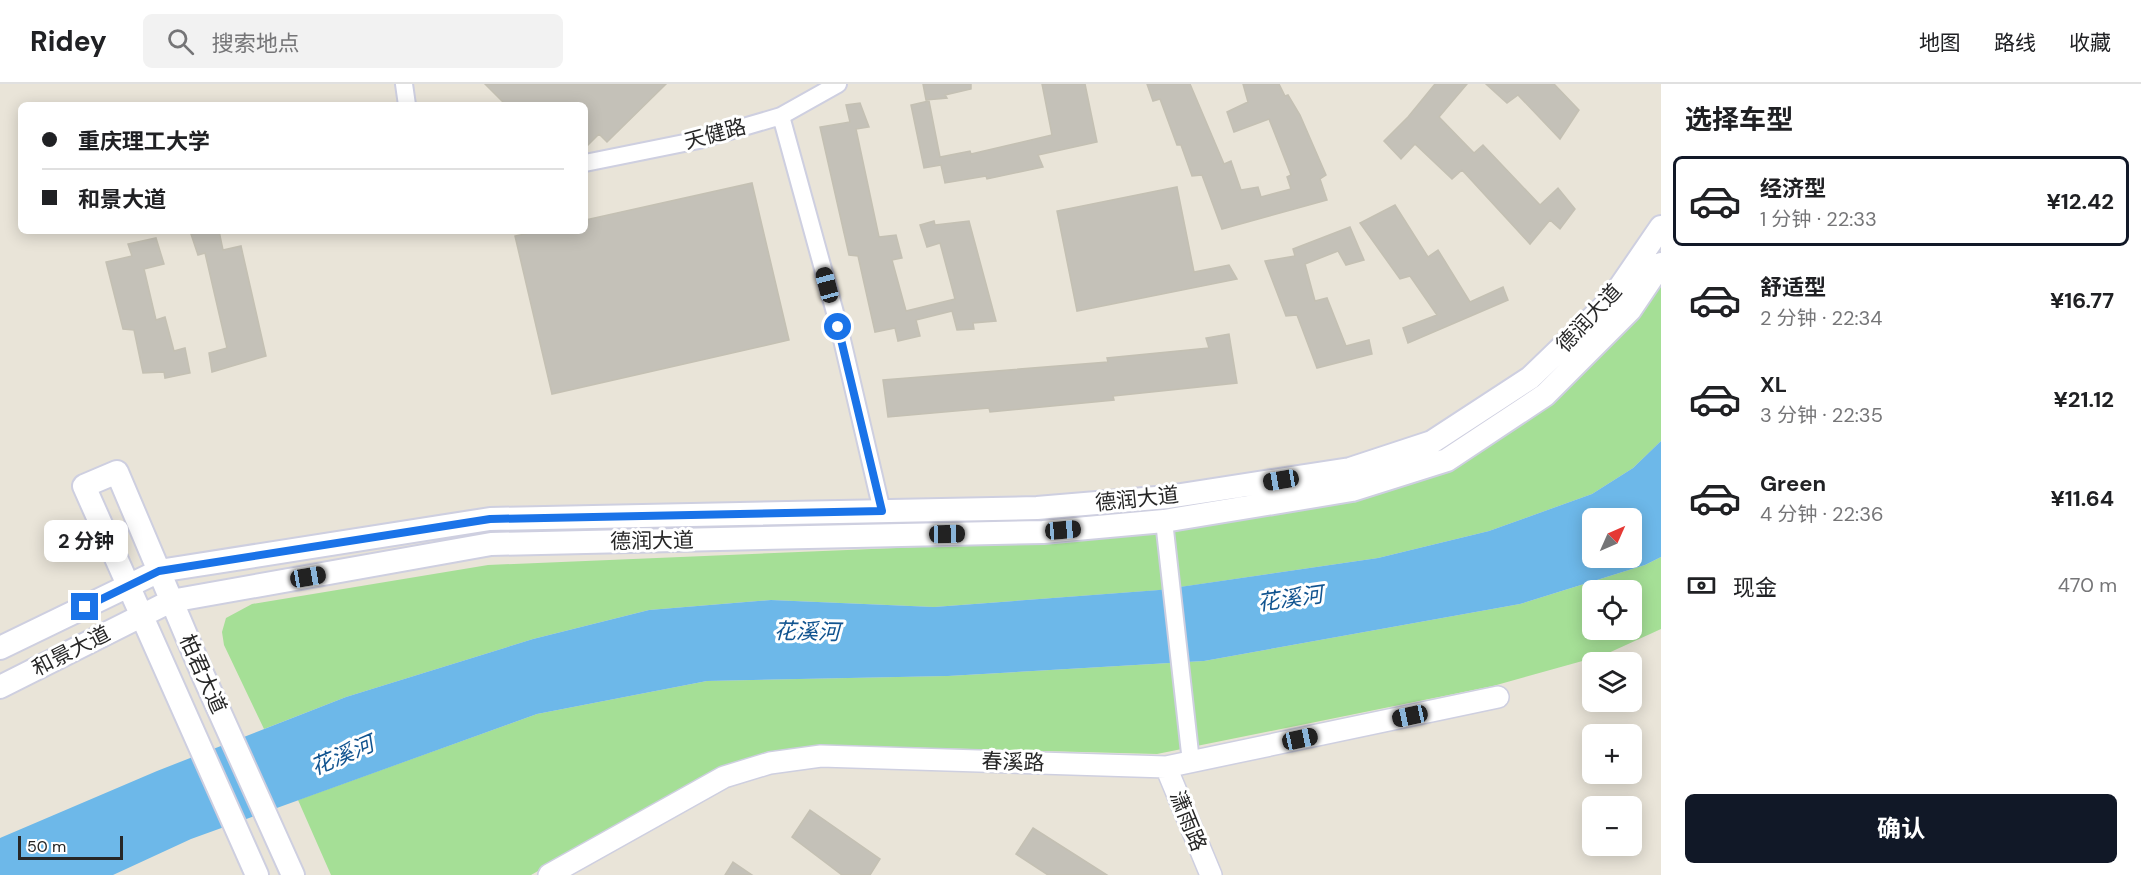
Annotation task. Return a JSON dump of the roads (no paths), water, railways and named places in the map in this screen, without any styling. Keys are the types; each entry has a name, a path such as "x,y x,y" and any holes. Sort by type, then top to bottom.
{"main road":[{"name":"德润大道","path":"128,586 159,571 490,519 1037,508 1168,497 1350,469 1432,442 1530,378 1611,300 1661,227"},
{"name":"德润大道","path":"141,616 171,601 491,544 1043,532 1164,521 1352,490 1447,460 1545,395 1630,310 1661,264"},
{"name":"柏君大道","path":"258,875 84,486 117,472 203,675 293,875"},
{"name":"和景大道","path":"0,648 128,586"},
{"name":"和景大道","path":"0,687 141,616"}],"street":[{"path":"404,84 407,102"},
{"name":"天健路","path":"588,162 699,140 781,116 838,84"},
{"path":"781,116 838,327 882,511"},
{"path":"1164,521 1191,762"},
{"name":"春溪路","path":"549,875 724,777 770,763 821,756 1166,767 1498,697"},
{"name":"潇雨路","path":"1166,767 1211,875"}],"water":[{"name":"花溪河","path":"1661,441 1661,557 1642,566 1642,508 1582,508 1582,568 1635,568 1597,580 1582,580 1582,585 1520,604 1204,661 948,676 707,681 537,714 191,839 113,875 0,875 0,838 157,771 346,697 533,639 649,610 771,600 934,607 1159,590 1378,558 1489,531 1592,494 1633,468"}]}
